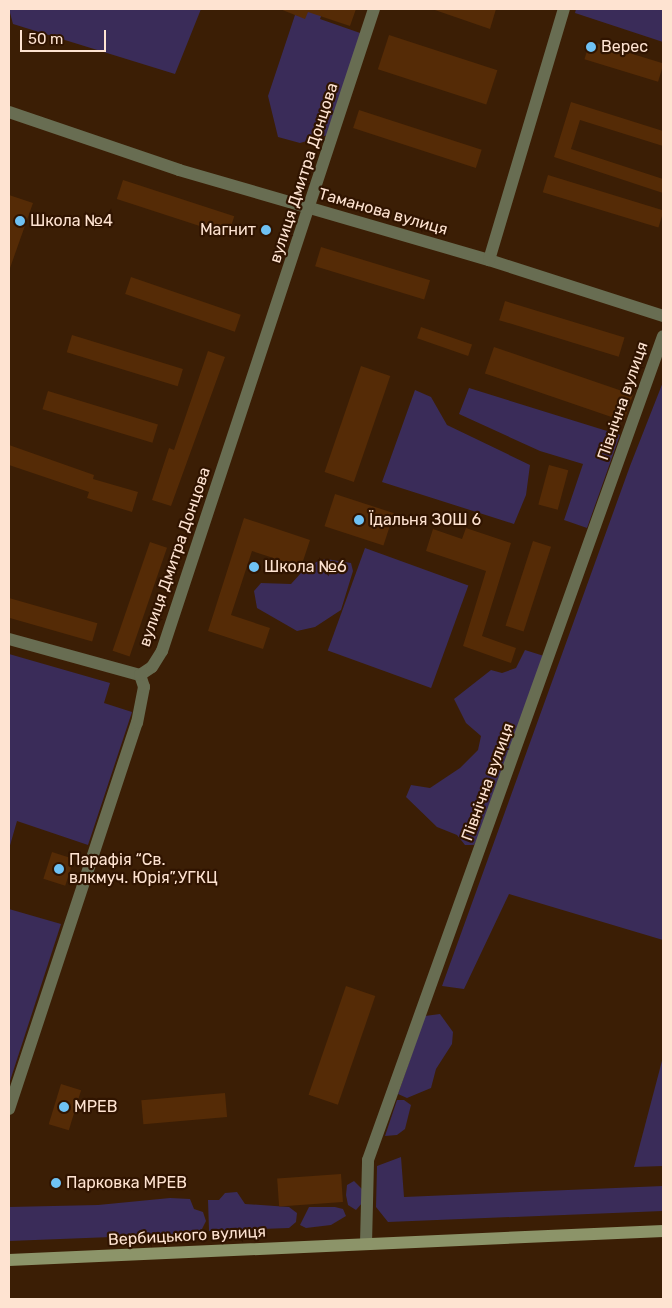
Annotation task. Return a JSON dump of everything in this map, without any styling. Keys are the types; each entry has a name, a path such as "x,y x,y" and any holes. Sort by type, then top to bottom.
{"main road":[{"name":"Вербицького вулиця","path":"9,1260 663,1231"}],"street":[{"name":"вулиця Дмитра Донцова","path":"140,675 152,667 162,651 310,209 374,9"},
{"path":"489,260 564,9"},
{"name":"Таманова вулиця","path":"9,112 100,141 179,170 489,260 663,316"},
{"path":"100,141 104,128"},
{"name":"Північна вулиця","path":"366,1244 368,1160 663,336"},
{"path":"9,638 140,675 144,687 137,722 9,1109"}],"shaded area":[{"path":"9,9 201,9 175,74 13,24"},
{"path":"297,9 324,9 320,19 363,34 331,134 300,143 278,137 268,96"},
{"path":"576,9 663,10 663,42 575,13"},
{"path":"663,382 663,940 509,894 464,989 442,986 630,466"},
{"path":"469,388 620,435 587,528 564,520 583,464 540,451 459,414"},
{"path":"415,390 431,397 447,425 530,465 526,495 514,524 382,482"},
{"path":"365,548 468,586 431,688 328,650"},
{"path":"326,559 351,563 353,571 341,610 315,627 297,631 257,608 254,591 261,583 291,584 301,573 310,571 316,562"},
{"path":"525,650 544,656 480,835 474,845 465,845 457,835 437,827 406,797 411,785 430,788 460,768 478,750 481,736 466,723 454,699 491,670 502,673 516,668"},
{"path":"9,654 110,683 104,703 132,712 88,845 17,821 9,849"},
{"path":"9,909 61,924 9,1084"},
{"path":"440,1014 453,1032 452,1044 436,1069 431,1088 407,1098 398,1094 425,1016"},
{"path":"663,1057 663,1166 634,1167"},
{"path":"397,1100 404,1100 411,1105 405,1129 397,1135 385,1136"},
{"path":"401,1157 404,1197 663,1186 663,1211 388,1222 376,1207 377,1166"},
{"path":"354,1181 363,1190 363,1202 356,1210 348,1205 346,1195 347,1185"},
{"path":"237,1192 245,1204 289,1207 297,1213 296,1222 289,1228 209,1231 208,1200 219,1200 225,1193"},
{"path":"170,1198 190,1199 194,1209 203,1212 206,1221 202,1229 189,1234 9,1241 9,1207 98,1205"},
{"path":"309,1207 335,1207 343,1209 346,1216 331,1225 306,1228 300,1225"}],"building":[{"path":"280,9 356,9 350,26 308,12 305,19"},
{"path":"432,9 496,9 490,29"},
{"path":"389,35 497,70 486,104 378,69"},
{"path":"590,41 663,63 658,82 584,59"},
{"path":"571,102 663,131 663,146 580,120 571,149 663,179 663,193 554,157"},
{"path":"359,110 482,150 476,168 353,128"},
{"path":"548,175 663,210 658,228 543,192"},
{"path":"123,180 234,216 228,235 117,199"},
{"path":"9,195 33,203 10,268 9,268"},
{"path":"321,247 430,280 424,299 315,266"},
{"path":"131,277 241,315 235,332 125,294"},
{"path":"505,301 625,338 619,357 499,320"},
{"path":"421,327 472,345 468,356 417,338"},
{"path":"72,335 183,369 178,386 67,352"},
{"path":"494,347 633,395 624,421 485,373"},
{"path":"208,351 225,357 171,506 152,500 169,448 174,450"},
{"path":"361,366 390,376 354,482 325,472"},
{"path":"48,391 158,425 152,443 42,409"},
{"path":"9,445 94,475 93,479 138,492 132,512 87,498 89,492 9,465"},
{"path":"549,465 568,470 558,510 538,505"},
{"name":"Їдальня ЗОШ 6","path":"335,494 394,513 383,545 324,526"},
{"path":"244,518 310,540 301,567 252,551 231,615 270,628 263,649 208,631"},
{"path":"466,528 511,543 482,636 516,648 511,663 463,646 486,571 426,551 433,529 462,539"},
{"path":"533,541 551,547 524,632 505,626"},
{"path":"150,542 167,548 130,657 113,651"},
{"path":"9,598 97,623 92,642 9,618"},
{"name":"Парафія “Св. влкмуч. Юрія”,УГКЦ","path":"52,852 74,859 65,886 43,879"},
{"path":"346,986 375,996 338,1105 309,1095"},
{"name":"МРЕВ","path":"61,1084 81,1090 69,1130 49,1124"},
{"path":"225,1093 227,1117 143,1124 141,1100"},
{"path":"341,1174 343,1202 279,1206 277,1178"}],"place":[{"name":"Верес","path":"591,47"},
{"name":"Школа №4","path":"20,221"},
{"name":"Магнит","path":"266,230"},
{"name":"Їдальня ЗОШ 6","path":"359,520"},
{"name":"Школа №6","path":"254,567"},
{"name":"Парафія “Св. влкмуч. Юрія”,УГКЦ","path":"59,869"},
{"name":"МРЕВ","path":"64,1107"},
{"name":"Парковка МРЕВ","path":"56,1183"}]}
